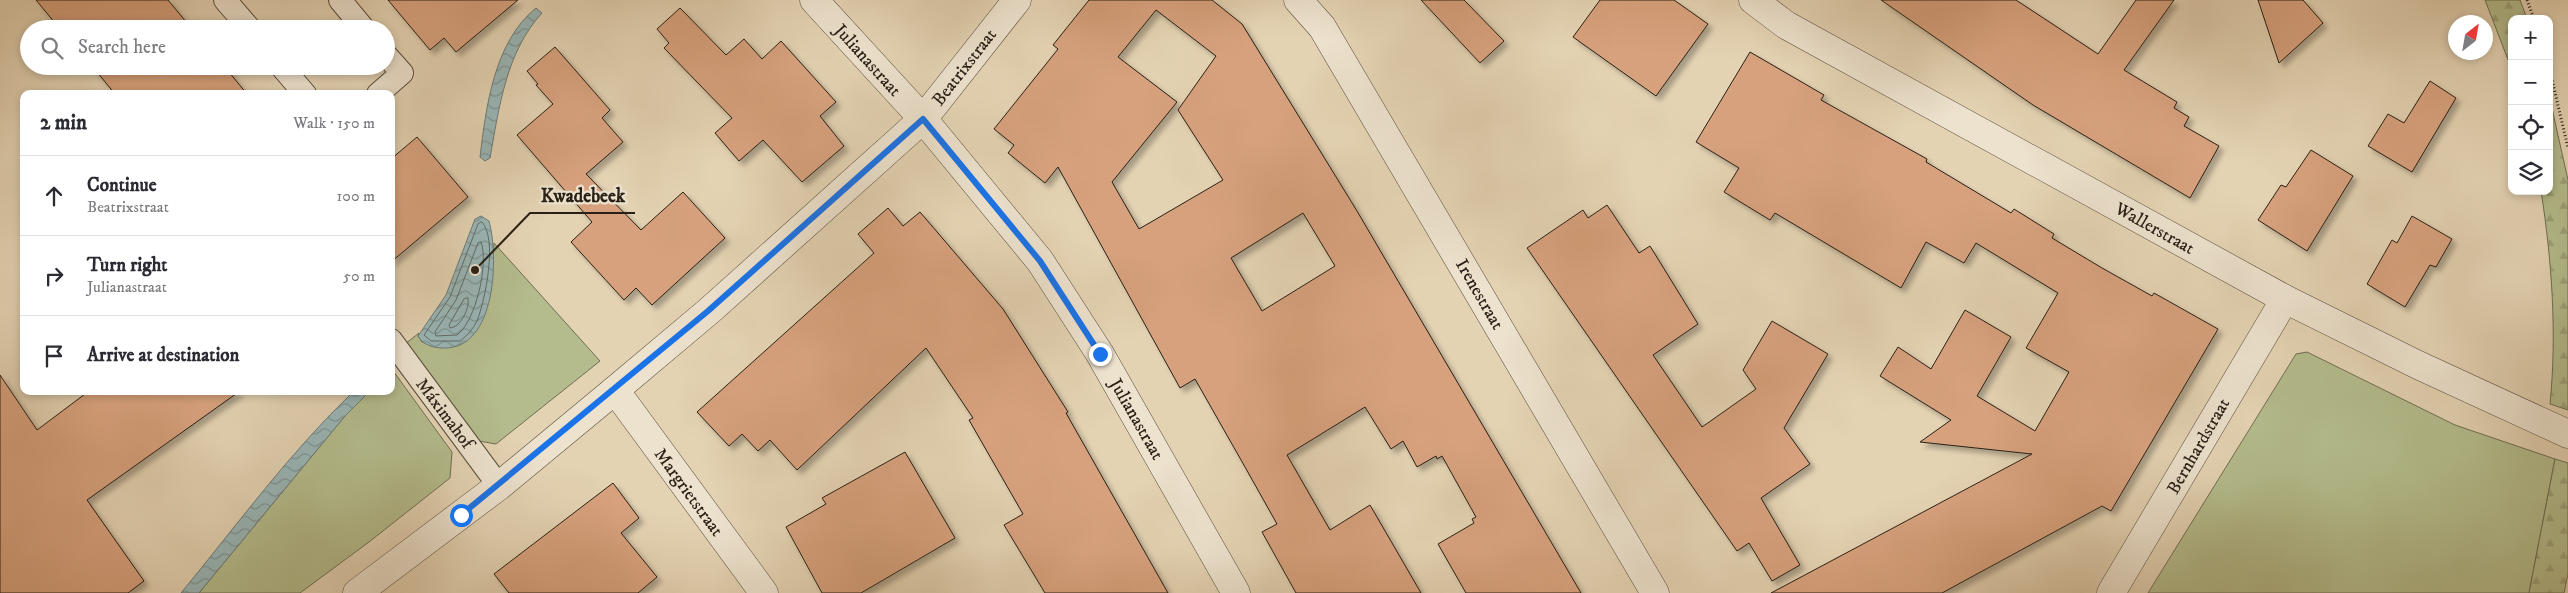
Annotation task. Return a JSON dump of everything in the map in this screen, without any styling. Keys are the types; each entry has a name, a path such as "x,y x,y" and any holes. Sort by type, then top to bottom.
{"street":[{"name":"Julianastraat","path":"814,0 923,119 1040,261 1100,354 1236,593"},
{"name":"Beatrixstraat","path":"357,593 499,486 615,390 708,311 923,119 1017,0"},
{"name":"Irenestraat","path":"1298,0 1322,27 1654,593"},
{"name":"Wallerstraat","path":"1753,0 1786,26 2285,299 2418,365 2568,434"},
{"name":"Bernhardstraat","path":"2111,593 2285,299"},
{"name":"Margrietstraat","path":"615,390 764,593"}],"lane":[{"path":"225,0 242,20"},
{"path":"340,0 357,20"},
{"path":"383,90 402,73 395,65"},
{"path":"289,75 302,90"},
{"name":"Máximahof","path":"395,345 499,486"}],"path":[{"path":"2527,0 2533,15"},
{"path":"2553,84 2568,148"}],"green space":[{"path":"2485,0 2520,0 2526,15 2508,15 2508,60 2493,21 2493,15 2491,15"},
{"path":"2553,113 2568,180 2568,410 2550,404 2553,324 2548,244 2542,195 2553,195"},
{"path":"494,243 600,361 496,444 473,440 405,344 419,333 418,336 422,342 441,348 491,291"},
{"path":"2307,352 2455,425 2555,459 2529,593 2148,593 2296,354"},
{"path":"395,374 452,452 450,478 369,542 300,593 199,593 345,416 366,395 395,395"},
{"path":"2555,459 2568,463 2568,574 2564,593 2529,593"}],"water":[{"path":"536,8 542,13 530,28 512,63 501,100 490,158 485,161 480,157 485,117 494,76 510,39 522,22"},
{"path":"481,216 489,221 494,256 490,298 484,318 474,334 461,344 444,348 429,345 418,336 446,295 475,219"},
{"path":"350,395 366,395 345,416 199,593 181,593 264,489 330,414"}],"building":[{"path":"36,0 168,0 185,20 53,20"},
{"path":"388,0 518,0 456,52 444,38 430,50"},
{"path":"1089,0 1212,0 1242,24 1357,211 1581,593 1466,593 1438,544 1474,523 1472,519 1476,517 1442,456 1437,459 1436,456 1417,467 1403,441 1391,449 1365,407 1287,455 1330,530 1370,505 1421,593 1296,593 1262,532 1277,524 1195,379 1180,388 1058,167 1045,183 1008,153 1014,145 994,129 1058,49 1053,45","holes":["1156,10 1216,56 1178,110 1223,180 1139,229 1112,182 1177,102 1118,57","1303,213 1335,266 1262,311 1231,258"]},
{"path":"1421,0 1464,0 1504,41 1480,63"},
{"path":"1600,0 1674,0 1708,24 1656,96 1573,37"},
{"path":"1881,0 2016,0 2098,54 2136,0 2174,0 2124,70 2177,102 2174,108 2189,117 2184,126 2219,146 2190,198 2033,105"},
{"path":"2258,0 2303,0 2323,23 2279,63"},
{"path":"680,8 726,55 744,39 762,59 781,41 836,102 820,116 844,146 802,182 763,140 739,161 715,133 732,118 664,48 669,43 657,29"},
{"path":"555,47 610,110 602,118 623,142 586,174 641,230 683,192 725,238 652,305 636,288 624,300 571,242 592,222 517,135 553,104 536,85 538,84 527,71"},
{"path":"1750,52 1824,95 1821,100 1927,159 1926,162 2011,213 2014,209 2054,234 2052,238 2102,268 2152,296 2154,293 2218,329 2111,511 2102,506 1942,593 1771,593 2032,454 1920,442 1951,420 1880,376 1898,347 1931,369 1965,310 2011,337 1977,396 2035,431 2069,372 2026,348 2058,293 1976,243 1964,263 1926,242 1901,288 1775,213 1770,220 1724,192 1739,168 1696,142"},
{"path":"99,75 231,75 244,90 112,90"},
{"path":"2430,81 2456,98 2412,172 2368,146 2388,114 2404,123"},
{"path":"417,137 468,197 395,259 395,156"},
{"path":"2311,150 2353,176 2307,251 2258,220 2281,185 2286,187"},
{"path":"1607,205 1639,253 1650,246 1698,324 1653,355 1702,427 1756,389 1743,370 1772,321 1828,354 1784,428 1810,464 1761,498 1800,565 1772,581 1749,543 1737,551 1527,248 1583,210 1588,218"},
{"path":"888,208 903,226 920,212 1003,309 1068,412 1066,413 1168,593 1045,593 1004,525 1023,514 969,420 973,418 926,348 797,470 770,440 758,451 742,434 729,446 697,412 874,253 858,234"},
{"path":"2412,216 2452,239 2436,267 2430,265 2405,307 2367,284 2392,240 2397,243"},
{"path":"0,375 37,430 84,395 234,395 87,500 144,581 128,593 0,593"},
{"path":"905,452 955,538 861,593 822,593 786,527 826,504 822,498"},
{"path":"613,483 639,518 621,533 657,577 638,593 509,593 494,574"}],"place":[{"name":"Kwadebeek","path":"475,270"}],"route":[{"path":"461,515 499,486 708,311 923,119 1040,261 1100,354"}]}
